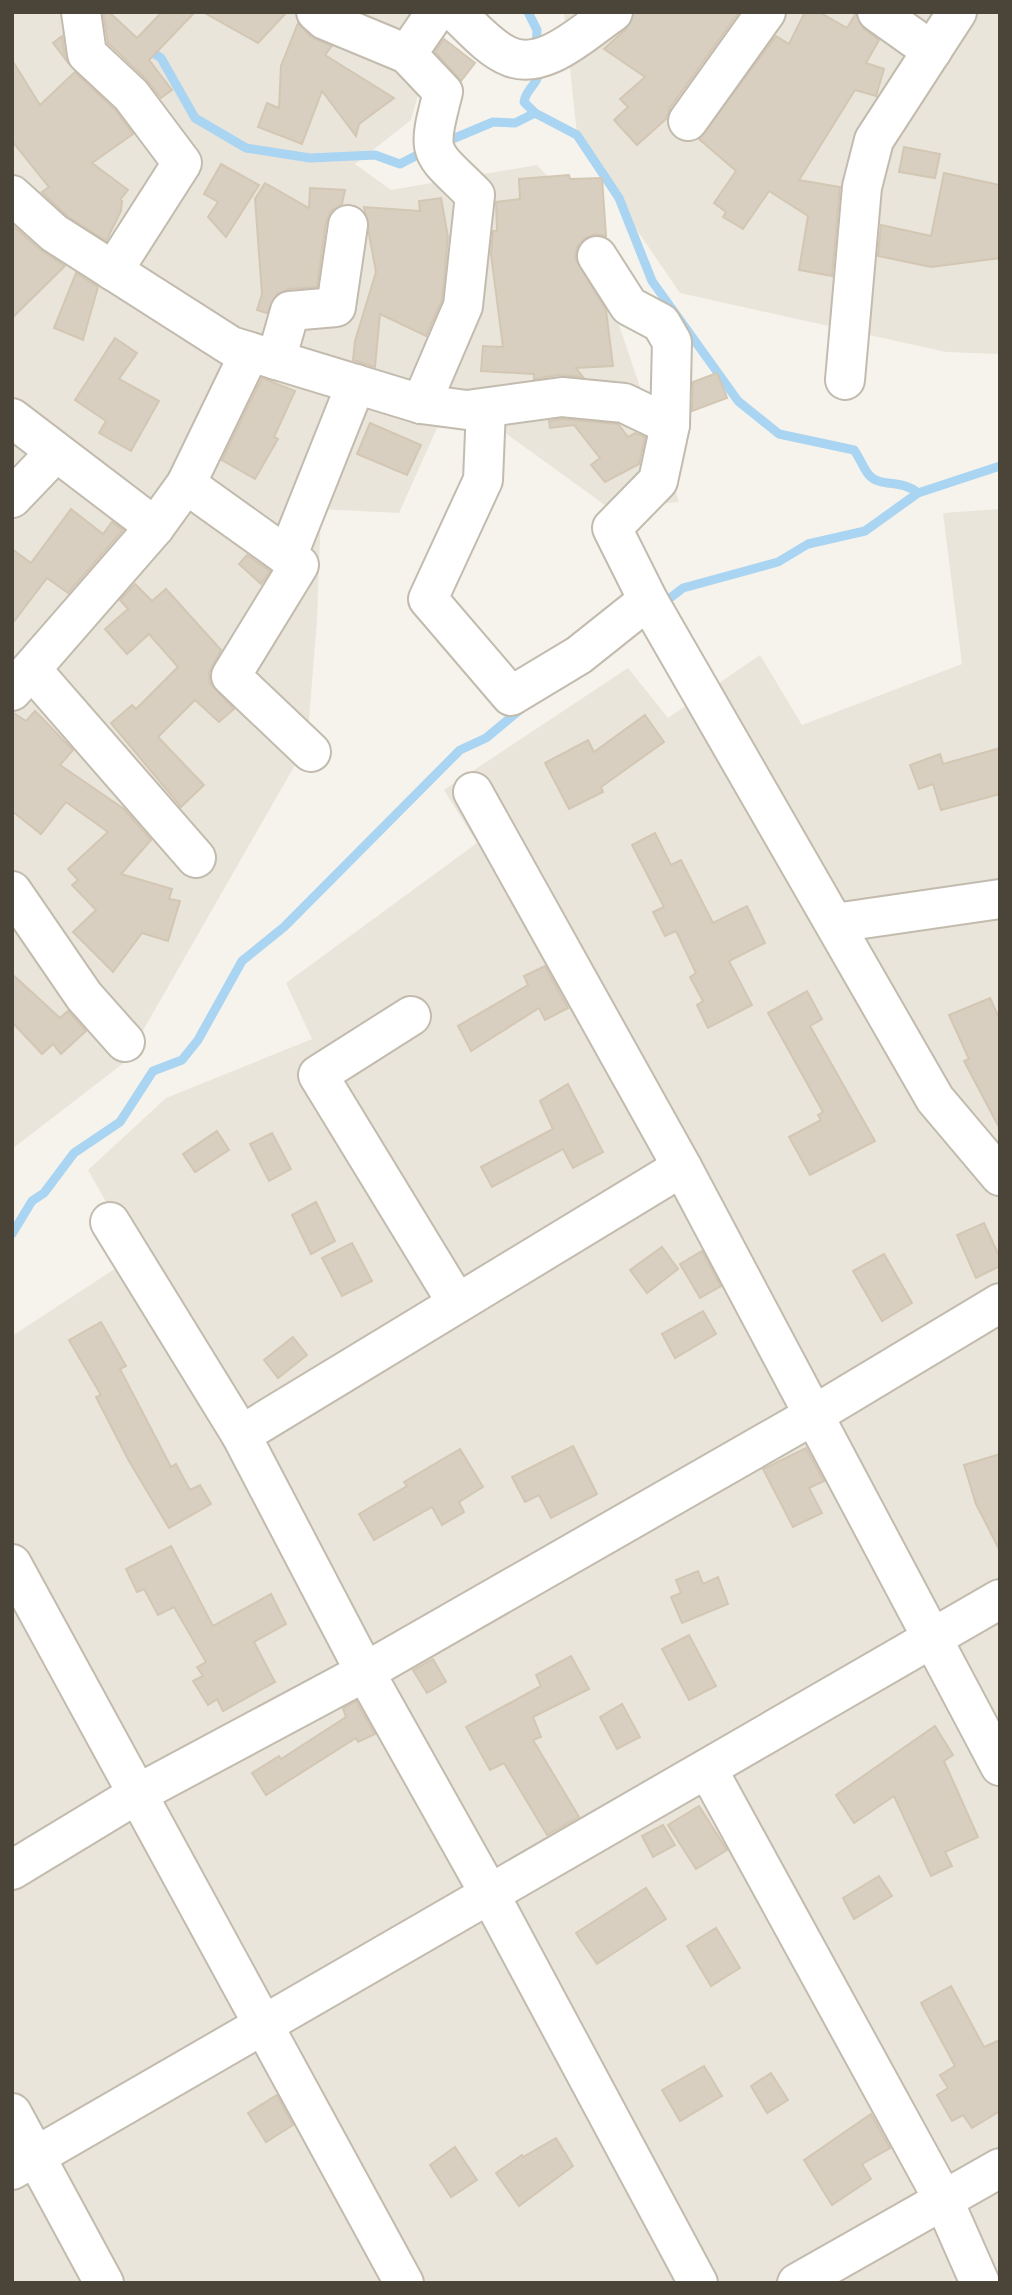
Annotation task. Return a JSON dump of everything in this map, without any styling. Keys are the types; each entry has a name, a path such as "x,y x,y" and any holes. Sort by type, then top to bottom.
{"street":[{"path":"81,12 87,54 131,95 182,163 113,271"},
{"path":"316,12 325,20 407,54 443,92 433,146 475,195 463,306 421,404"},
{"path":"407,54 436,12"},
{"path":"456,12 525,54 613,12"},
{"path":"688,121 766,12"},
{"path":"877,12 932,51"},
{"path":"845,380 862,187 874,140 957,12"},
{"path":"12,195 54,233 231,346 421,404 467,410 562,397 624,403 670,425"},
{"path":"196,858 22,681 155,527 186,484 290,312 336,307 348,225"},
{"path":"597,256 629,306 661,323 671,342 670,425 658,481 612,528 653,607 934,1099 1000,1177"},
{"path":"287,557 356,384"},
{"path":"486,408 483,480 428,599 511,695 653,607"},
{"path":"12,418 155,527"},
{"path":"12,498 56,452"},
{"path":"186,484 299,565 231,676 312,752"},
{"path":"473,792 682,1167 1000,1766"},
{"path":"12,891 84,996 125,1042"},
{"path":"835,923 1000,899"},
{"path":"411,1016 318,1075 457,1303"},
{"path":"241,1435 682,1167"},
{"path":"110,1222 241,1435 365,1672 489,1893 698,2283"},
{"path":"12,1870 139,1793 365,1672 812,1416 1000,1303"},
{"path":"12,1564 404,2283"},
{"path":"23,2164 264,2022 708,1770 1000,1599"},
{"path":"708,1770 943,2199 980,2283"},
{"path":"12,2113 23,2164 104,2283"},
{"path":"797,2283 1000,2168"}],"shaded area":[{"path":"12,12 441,12 411,120 355,164 391,190 537,165 580,210 679,502 609,508 497,427 437,428 399,513 321,509 317,620 307,744 125,1062 12,1149"},
{"path":"564,12 1000,12 1000,354 946,352 680,293 578,144"},
{"path":"1000,509 1000,2283 12,2283 12,1336 136,1255 88,1170 166,1098 312,1039 286,983 477,843 444,790 628,668 668,718 760,655 802,725 962,664 943,513"}],"building":[{"path":"103,12 109,12 137,38 162,12 195,12 149,60 172,90 161,98 146,79 108,43"},
{"path":"203,12 287,12 258,43"},
{"path":"634,12 738,13 670,108 666,119 637,145 614,120 628,107 620,99 645,77 604,49 626,29"},
{"path":"805,12 819,12 847,28 856,13 864,29 879,40 866,63 884,69 876,96 855,90 799,180 840,187 832,276 799,270 808,216 769,191 743,229 723,217 726,212 714,203 736,171 699,139 776,36 789,44"},
{"path":"298,23 311,37 332,46 325,55 394,98 359,124 356,136 322,91 302,144 258,127 267,103 279,108 281,66"},
{"path":"62,36 65,57 69,64 53,43"},
{"path":"444,39 475,63 461,81 435,52"},
{"path":"12,60 40,105 75,72 115,110 133,134 92,163 128,190 120,200 121,211 106,241 67,216 42,192 49,187 12,141"},
{"path":"904,147 940,154 935,178 899,172"},
{"path":"221,164 259,185 226,237 208,217 218,202 204,194"},
{"path":"944,173 1000,185 1000,258 931,267 878,256 881,225 931,236"},
{"path":"569,175 570,179 602,178 606,236 595,234 585,238 577,247 575,258 606,310 613,366 576,368 583,377 559,375 534,379 534,374 481,371 483,346 503,347 491,254 493,231 497,231 496,202 520,199 519,179"},
{"path":"265,183 309,208 310,188 345,190 342,204 331,211 326,222 317,287 288,289 277,294 267,313 257,310 262,294 255,199"},
{"path":"441,198 448,237 442,300 426,336 380,314 375,367 353,360 355,341 376,272 364,207 420,211 419,201"},
{"path":"12,225 39,249 65,266 12,318"},
{"path":"76,273 98,287 83,340 54,328"},
{"path":"115,338 137,353 119,379 159,401 131,451 99,433 106,421 75,400"},
{"path":"717,373 727,398 692,411 693,382"},
{"path":"262,378 295,391 274,437 278,439 255,479 222,460"},
{"path":"562,419 618,424 628,437 635,433 645,437 639,464 605,482 591,465 600,458 574,425 550,428 549,421"},
{"path":"370,423 421,445 407,475 357,454"},
{"path":"71,509 103,534 112,522 123,530 68,593 47,578 12,624 12,549 31,563"},
{"path":"247,555 270,571 261,584 239,564"},
{"path":"135,584 152,601 166,589 221,650 209,673 210,683 234,709 219,722 195,700 158,737 204,785 181,807 111,723 132,705 136,709 178,667 149,634 127,654 105,629 128,609 120,600"},
{"path":"35,711 73,750 60,765 124,809 151,840 121,874 172,889 169,899 180,901 168,941 142,933 113,972 73,932 96,910 72,885 78,880 68,869 108,832 66,802 41,834 12,811 12,712 26,721"},
{"path":"645,715 664,742 601,787 603,792 569,809 545,763 588,740 594,752"},
{"path":"1000,748 1000,794 941,810 933,784 919,789 910,765 940,754 943,764"},
{"path":"655,833 671,865 681,860 713,923 747,906 765,943 729,961 752,1005 708,1028 697,1005 703,1001 690,977 696,973 676,931 665,936 653,912 664,907 632,845"},
{"path":"545,966 568,1008 545,1020 539,1008 471,1051 458,1026 528,985 524,976"},
{"path":"12,974 60,1018 68,1011 86,1031 61,1054 53,1044 42,1054 12,1022"},
{"path":"807,991 822,1019 810,1026 875,1141 810,1175 789,1137 821,1120 818,1115 823,1112 768,1013"},
{"path":"990,998 1000,1020 1000,1129 964,1061 969,1059 949,1015"},
{"path":"568,1084 603,1152 573,1168 563,1149 492,1187 481,1167 553,1129 540,1101"},
{"path":"217,1131 229,1150 195,1172 183,1154"},
{"path":"272,1133 291,1169 269,1181 250,1144"},
{"path":"316,1202 335,1241 311,1254 292,1215"},
{"path":"984,1223 1000,1258 1000,1266 976,1278 957,1235"},
{"path":"352,1243 372,1281 342,1296 322,1258"},
{"path":"662,1247 678,1269 647,1293 630,1270"},
{"path":"702,1251 721,1286 700,1298 680,1264"},
{"path":"884,1254 912,1303 882,1321 853,1271"},
{"path":"703,1311 716,1334 675,1358 662,1334"},
{"path":"101,1322 126,1366 120,1369 171,1467 176,1464 190,1490 200,1485 211,1504 169,1528 129,1461 96,1397 101,1395 69,1340"},
{"path":"293,1337 307,1355 278,1378 264,1360"},
{"path":"573,1446 597,1494 551,1518 539,1495 525,1502 512,1477"},
{"path":"806,1448 824,1481 809,1488 822,1513 793,1527 763,1469"},
{"path":"460,1449 483,1487 459,1502 464,1512 442,1525 432,1507 374,1540 359,1514 407,1486 404,1482"},
{"path":"1000,1454 1000,1551 976,1504 964,1465"},
{"path":"171,1546 213,1626 271,1594 286,1624 254,1642 275,1682 223,1711 217,1699 208,1705 193,1681 203,1676 197,1667 206,1662 174,1607 158,1615 144,1589 137,1592 126,1569"},
{"path":"698,1571 703,1584 718,1577 728,1604 682,1623 671,1597 681,1593 676,1580"},
{"path":"689,1635 716,1686 689,1700 662,1649"},
{"path":"571,1656 589,1689 533,1717 541,1737 533,1740 579,1817 547,1835 504,1763 490,1770 466,1727 541,1686 536,1675"},
{"path":"433,1659 446,1682 427,1693 413,1670"},
{"path":"356,1701 375,1734 358,1742 356,1738 266,1795 252,1773 279,1756 281,1759 346,1717 343,1709"},
{"path":"622,1704 640,1737 617,1749 600,1717"},
{"path":"935,1726 953,1755 944,1761 978,1837 945,1852 952,1866 931,1876 894,1796 854,1823 836,1795"},
{"path":"699,1806 727,1850 696,1869 668,1825"},
{"path":"663,1825 675,1845 653,1857 642,1836"},
{"path":"879,1876 892,1896 854,1919 843,1898"},
{"path":"646,1888 666,1919 597,1964 576,1933"},
{"path":"716,1928 740,1968 711,1986 687,1946"},
{"path":"951,1986 984,2047 1000,2040 1000,2111 972,2128 963,2115 952,2121 937,2095 948,2088 940,2075 955,2066 921,2003"},
{"path":"704,2066 722,2096 680,2121 662,2090"},
{"path":"771,2073 788,2100 767,2113 751,2086"},
{"path":"277,2095 293,2125 266,2142 248,2113"},
{"path":"871,2114 890,2148 862,2164 871,2179 832,2205 804,2160"},
{"path":"556,2138 573,2166 519,2206 496,2173 522,2155 523,2157"},
{"path":"455,2147 477,2180 451,2197 430,2165"}],"waterway":[{"path":"528,12 537,30 536,50"},
{"path":"146,48 161,58 195,118 246,148 310,158 375,155 400,164 427,150"},
{"path":"535,113 524,102 540,67"},
{"path":"443,143 493,122 515,123 535,113 577,135 619,198 652,281 738,401 779,434 854,450 874,479 906,486 918,493"},
{"path":"661,605 683,588 778,562 808,544 865,531 918,493 1000,466"},
{"path":"12,1234 32,1201 44,1193 74,1153 120,1122 153,1071 182,1060 198,1040 242,961 284,927 460,750 486,738 521,709"}]}
